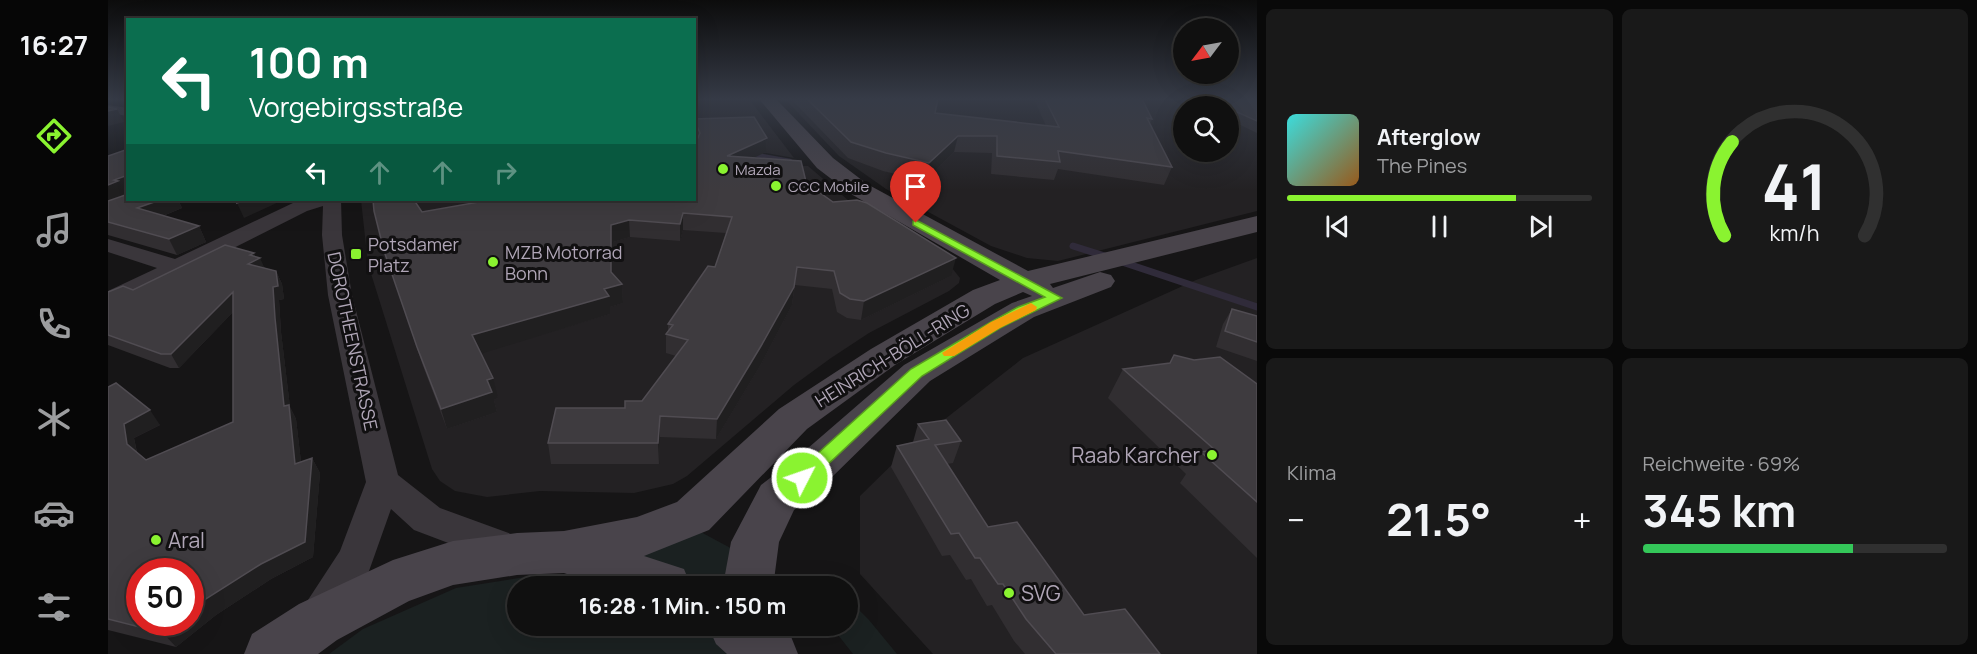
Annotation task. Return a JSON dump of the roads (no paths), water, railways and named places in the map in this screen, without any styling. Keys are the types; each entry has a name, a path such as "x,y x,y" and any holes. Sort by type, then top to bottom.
{"main road":[{"path":"795,130 834,171 877,201 967,252 1040,289"},
{"name":"HEINRICH-BÖLL-RING","path":"541,553 639,537 693,516 793,419 883,357 984,297 1040,289 1257,224"},
{"name":"HEINRICH-BÖLL-RING","path":"1166,252 1257,238"},
{"path":"967,252 984,297"},
{"name":"HEINRICH-BÖLL-RING","path":"750,576 755,542 777,498 815,467 916,373 1023,310 1040,289"},
{"path":"283,644 393,584 453,563 541,553 628,576"}],"street":[{"path":"108,300 300,207 321,201"},
{"name":"DOROTHEENSTRASSE","path":"332,201 332,235 340,295 383,482"},
{"path":"108,245 178,267"},
{"path":"283,644 357,558 383,482 427,519 541,553"}],"waterway":[{"path":"750,154 790,161"},
{"path":"1077,247 1073,246 1108,257"},
{"path":"1119,261 1257,307"}],"place":[{"name":"Mazda","path":"723,169"},
{"name":"CCC Mobile","path":"776,186"},
{"name":"Potsdamer Platz","path":"356,254"},
{"name":"MZB Motorrad Bonn","path":"493,262"},
{"name":"Raab Karcher","path":"1212,455"},
{"name":"Aral","path":"156,540"},
{"name":"SVG","path":"1009,593"}]}
